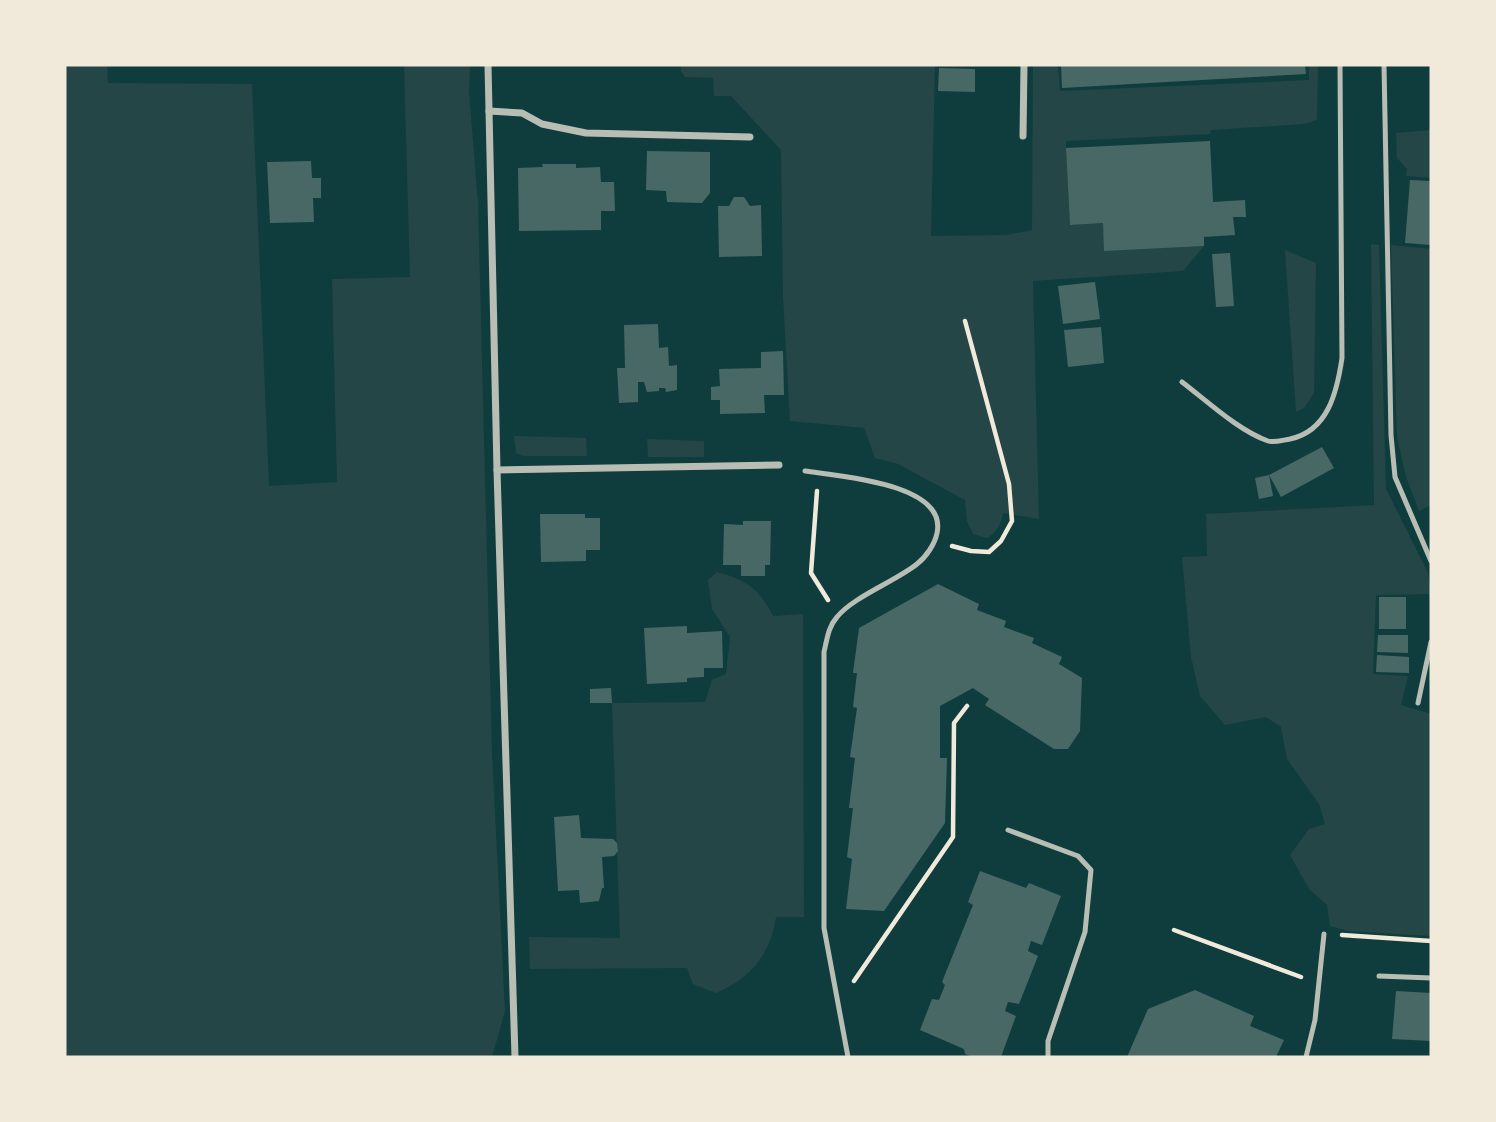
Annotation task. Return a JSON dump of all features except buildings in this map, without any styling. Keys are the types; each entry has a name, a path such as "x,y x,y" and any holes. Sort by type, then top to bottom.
{"street":[{"path":"488,65 515,1057"},
{"path":"1023,136 1024,65"},
{"path":"489,111 522,113 542,124 586,133 750,137"},
{"path":"497,470 779,465"}],"lane":[{"path":"1182,382 1245,429 1271,442 1297,437 1320,424 1332,403 1342,358 1340,65"},
{"path":"1384,65 1391,435 1395,477 1431,561"},
{"path":"805,471 894,486 930,505 939,524 936,541 919,563 837,616 829,630 824,652 824,928 848,1057"},
{"path":"1418,703 1431,642"},
{"path":"1008,830 1078,856 1091,870 1086,932 1048,1041 1048,1057"},
{"path":"1306,1057 1315,1020 1324,934"},
{"path":"1379,976 1431,978"}],"path":[{"path":"936,541 971,551 989,552 1001,541 1012,521 1009,484 965,321"},
{"path":"818,473 811,573 837,616"},
{"path":"850,988 953,836 954,723 967,706"},
{"path":"1174,930 1319,983"},
{"path":"1324,934 1431,941"}],"shaded area":[{"path":"65,65 107,65 108,83 252,84 269,486 337,482 332,279 410,277 404,65 470,65 469,91 478,203 492,754 505,1011 492,1057 65,1057"},
{"path":"681,65 935,65 931,236 1007,235 1032,230 1033,65 1058,65 1060,91 1309,80 1309,65 1318,65 1317,120 1304,124 1211,130 1210,134 1066,141 1070,225 1103,223 1105,250 1204,246 1183,271 1033,281 1039,519 1003,513 998,527 987,538 973,534 967,521 965,500 898,464 875,458 864,428 790,421 783,297 781,150 731,96 714,96 713,78 685,77"},
{"path":"1431,130 1431,178 1406,176 1407,169 1397,158 1396,133"},
{"path":"1371,244 1379,245 1386,489 1428,573 1431,594 1376,595 1373,674 1408,676 1401,705 1431,714 1431,936 1348,931 1330,926 1327,905 1309,889 1290,855 1309,829 1325,824 1319,804 1287,759 1281,727 1266,717 1225,725 1200,696 1191,657 1182,557 1207,556 1206,514 1374,505"},
{"path":"1391,245 1431,249 1431,505 1419,511 1406,477 1397,437"},
{"path":"1285,250 1316,263 1314,393 1304,408 1296,412"},
{"path":"514,436 586,438 587,456 524,456 516,453"},
{"path":"647,439 704,441 704,457 648,457"},
{"path":"717,572 751,586 773,616 803,614 804,917 776,917 769,943 757,964 749,973 716,993 693,984 687,968 530,969 529,937 620,938 612,703 705,702 712,680 726,674 730,637 712,609 708,580"}]}
